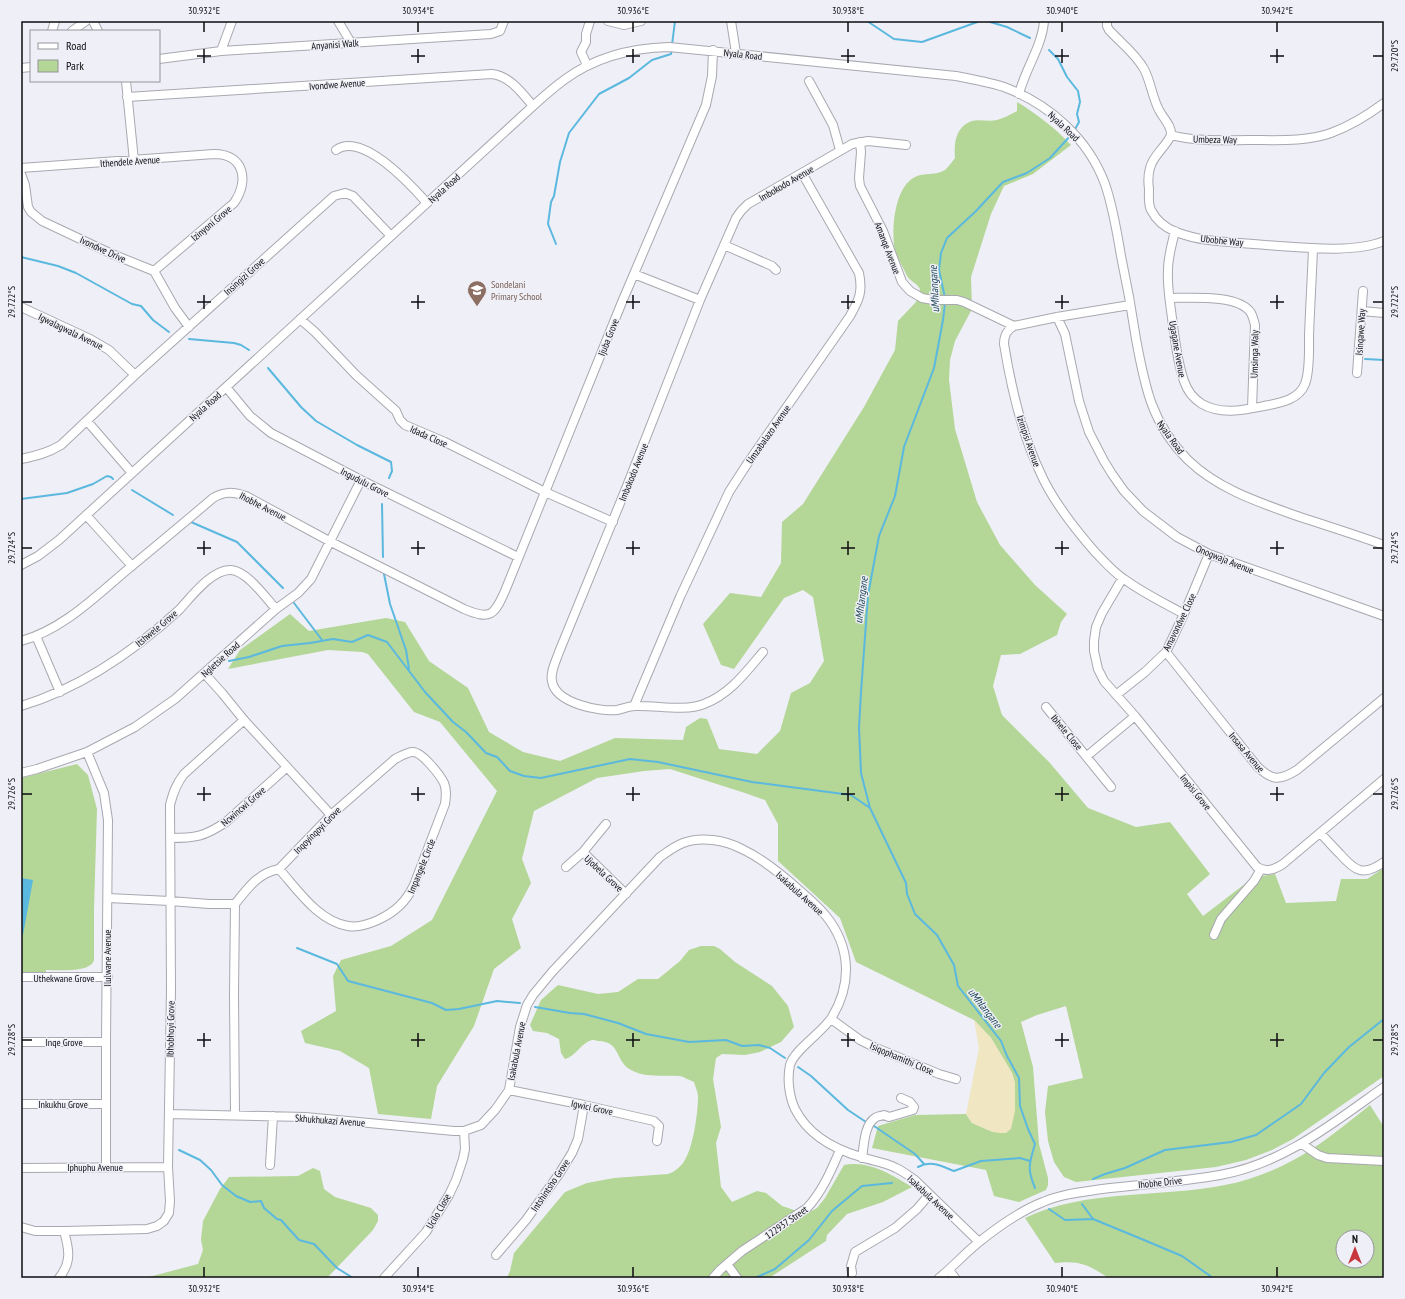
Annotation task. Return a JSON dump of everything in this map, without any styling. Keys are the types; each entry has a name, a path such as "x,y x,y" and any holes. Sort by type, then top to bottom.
{"street":[{"path":"73,30 86,21"},
{"path":"93,21 98,30"},
{"path":"221,51 232,21"},
{"path":"338,21 350,41 353,43"},
{"name":"Anyanisi Walk","path":"160,59 221,51 491,34 500,31 504,21"},
{"path":"587,66 582,52 586,42 586,34 590,21"},
{"path":"608,21 624,24 641,21"},
{"path":"731,21 736,53"},
{"path":"1019,94 1022,80 1039,42 1044,21"},
{"path":"1107,22 1109,30 1138,60 1144,69 1158,108 1170,128 1171,135"},
{"name":"Nyala Road","path":"21,565 49,548 562,81 606,57 629,50 672,47 956,76 1002,87 1019,94 1047,110 1069,128 1080,140 1097,166 1107,191 1118,239 1144,382 1152,407 1164,430 1189,460 1217,482 1249,498 1384,545"},
{"name":"Ijuba Grove","path":"485,616 494,612 498,606 622,302 706,105 712,76 713,50"},
{"name":"Ivondwe Avenue","path":"127,97 492,74 508,79 533,106"},
{"path":"810,81 833,125 840,150"},
{"path":"126,82 134,161"},
{"name":"Umbeza Way","path":"1171,135 1204,140 1271,140 1311,137 1340,129 1362,118 1384,103"},
{"name":"Ubobhe Way","path":"1171,135 1150,167 1148,175 1149,200 1152,210 1160,222 1175,231 1206,240 1313,248 1355,248 1384,241"},
{"name":"Imbokodo Avenue","path":"763,652 738,682 724,694 705,704 693,707 634,706 616,710 598,709 585,706 558,693 553,686 552,680 553,670 559,652 613,522 700,300 736,218 744,207 852,144 868,141 906,145"},
{"name":"Amanqe Avenue","path":"860,142 860,186 883,231 902,282 910,291 922,298 942,301 957,300 1014,326"},
{"path":"336,150 341,147 349,146 366,150 395,170 427,203"},
{"name":"Ithendele Avenue","path":"21,168 219,154 229,157 236,162"},
{"name":"Izinyoni Grove","path":"154,271 234,203 241,192 243,181 241,168 236,162"},
{"name":"Umzabalazo Avenue","path":"634,706 680,597 729,492 850,316 858,302 862,288 860,273 802,173"},
{"name":"Ivondwe Drive","path":"21,174 25,185 28,207 35,216 112,254 154,271"},
{"name":"Insingizi Grove","path":"21,459 50,452 61,445 135,375 326,203 338,194 345,193 353,196 391,236"},
{"name":"Ugagane Avenue","path":"1175,231 1168,269 1170,298 1184,381 1191,394 1202,404 1217,410 1229,411 1284,402 1294,397 1305,385 1309,348 1313,248"},
{"path":"724,245 772,266 776,270"},
{"path":"154,271 175,308 189,327"},
{"path":"634,274 700,300"},
{"name":"Isinqawe Way","path":"1357,373 1363,291"},
{"name":"Umsinga Waly","path":"1170,298 1223,300 1240,304 1251,313 1255,325 1252,408"},
{"path":"1014,326 1130,305"},
{"name":"Igwalagwala Avenue","path":"21,307 90,339 109,350 135,375"},
{"path":"1362,311 1384,313"},
{"name":"Onogwaja Avenue","path":"1057,317 1066,334 1074,382 1083,415 1092,439 1104,461 1124,491 1154,520 1177,537 1209,554 1270,577 1384,616"},
{"name":"Idada Close","path":"300,319 315,332 356,375 396,410 400,420 405,425 445,442 545,492 613,522"},
{"name":"Izimpisi Avenue","path":"1014,326 1009,329 1004,338 1010,381 1030,448 1040,473 1052,494 1085,540 1122,579 1184,614"},
{"name":"Ingudulu Grove","path":"226,387 250,416 271,433 361,480 518,557"},
{"path":"87,421 132,473"},
{"name":"Ngletsie Road","path":"21,773 45,767 87,752 136,727 175,699 276,609 298,593 311,579 361,480"},
{"name":"Ihobhe Avenue","path":"21,641 36,636 59,624 81,608 214,498 227,492 235,492 246,496 331,542 464,609 485,616"},
{"path":"86,514 132,566"},
{"name":"Amavondwe Close","path":"1116,695 1145,672 1166,652 1184,614 1209,554"},
{"name":"Itshwele Grove","path":"21,706 60,692 112,664 178,611 214,575 222,571 232,570 242,573 276,609"},
{"name":"Impisi Grove","path":"1122,579 1102,613 1096,627 1094,651 1098,669 1104,681 1135,716 1260,869"},
{"path":"36,636 60,692"},
{"name":"Insasa Avenue","path":"1166,652 1257,766 1265,774 1272,777 1285,777 1297,770 1384,698"},
{"path":"204,673 244,720 331,815"},
{"name":"Ibhele Close","path":"1046,707 1111,787"},
{"name":"Ibhele Close","path":"1087,756 1135,716"},
{"name":"Ibhobhoyi Grove","path":"21,1227 35,1230 64,1231 147,1229 157,1226 164,1221 169,1210 170,1201 168,1168 171,990 170,805 173,792 178,781 192,766 244,720"},
{"name":"Ilulwane Avenue","path":"87,752 104,793 108,810 106,1167"},
{"name":"Impangele Circle","path":"279,869 312,907 339,924 349,926 361,925 385,917 397,909 408,898 414,885 445,804 446,796 444,783 440,776 421,756 413,752 401,756"},
{"name":"Inqoyinqoyi Grove","path":"235,904 256,879 270,871 279,869 331,815 395,759 401,756"},
{"name":"Ncwincwi Grove","path":"170,838 203,836 215,829 226,822 287,767"},
{"path":"1214,935 1221,919 1254,881 1260,869 1273,869 1283,864 1384,779"},
{"name":"Ujobela Grove","path":"566,867 582,852 606,824"},
{"path":"1320,833 1348,863 1358,870 1368,871 1384,862"},
{"name":"Isakabula Avenue","path":"485,1119 495,1110 509,1090 520,1027 527,1005 533,995 552,972 660,858 683,843 694,840 725,842 739,847 760,858 816,905 839,936 844,951 846,981 844,993 839,1006 831,1019 797,1054 790,1064 789,1087 795,1109 809,1129 819,1138 840,1150 895,1167 905,1173 916,1181 979,1242"},
{"name":"Ujobela Grove","path":"582,852 626,894"},
{"path":"108,898 209,904 235,904 235,1115"},
{"name":"Uthekwane Grove","path":"21,977 108,977"},
{"name":"Isiqophamithi Close","path":"831,1019 860,1040 939,1074 956,1079"},
{"name":"Inqe Grove","path":"21,1042 106,1042"},
{"name":"Ihobhe Drive","path":"939,1278 979,1242 1019,1214 1043,1202 1072,1193 1220,1175 1255,1166 1282,1155 1302,1144 1384,1087"},
{"name":"Igwici Grove","path":"509,1090 584,1104 654,1121 659,1126 657,1141"},
{"path":"862,1158 868,1127 875,1118 884,1115 889,1117 913,1110 914,1106 901,1098"},
{"name":"Inkukhu Grove","path":"21,1104 106,1104"},
{"name":"Intshintsho Grove","path":"496,1255 526,1220 572,1153 581,1129 584,1104"},
{"name":"Skhukhukazi Avenue","path":"170,1114 305,1117 464,1131 481,1125 485,1119"},
{"path":"270,1165 273,1116"},
{"name":"Ucilo Close","path":"384,1278 426,1232 456,1180 465,1149 464,1131"},
{"path":"1302,1144 1322,1157 1384,1161"},
{"name":"122937 Street","path":"713,1278 742,1251 807,1208 820,1190 840,1150"},
{"name":"Iphuphu Avenue","path":"21,1168 168,1168"},
{"path":"852,1273 851,1266 855,1252 895,1228 917,1209 929,1195"},
{"path":"59,1278 63,1273 68,1260 69,1249 64,1231"},
{"path":"728,1264 738,1278"},
{"path":"949,1270 955,1278"}],"green space":[{"path":"1017,102 1046,122 1071,145 1033,174 1004,186 991,214 971,277 972,309 955,341 950,360 949,380 955,429 977,502 1000,545 1035,585 1067,614 1061,622 1057,635 1020,654 1001,655 993,686 1002,715 1049,762 1088,808 1136,827 1170,822 1210,874 1187,894 1203,916 1254,877 1275,874 1286,903 1336,901 1341,879 1367,879 1384,868 1384,1034 1382,1036 1384,1039 1384,1076 1293,1139 1272,1150 1246,1160 1216,1167 1076,1182 1064,1177 1054,1162 1048,1141 1045,1112 1048,1086 1083,1078 1066,1006 1037,1015 1021,1022 1033,1067 1039,1144 1048,1178 1046,1190 1019,1202 994,1196 986,1170 872,1148 878,1126 915,1115 966,1114 972,1123 993,1132 1015,1111 1015,1083 1012,1073 991,1038 974,1020 856,962 840,918 778,861 778,824 765,800 670,769 597,778 534,811 522,859 531,883 512,919 521,948 494,969 474,1026 437,1086 431,1119 378,1114 369,1068 340,1051 305,1043 301,1031 336,1011 333,976 341,960 391,946 432,920 497,791 440,722 414,712 368,654 362,652 328,650 228,669 240,650 290,614 309,631 386,618 405,622 429,661 468,688 489,732 523,752 560,761 615,738 683,740 686,727 700,718 707,719 719,749 757,754 780,731 791,693 810,683 824,661 813,597 803,590 784,598 734,669 721,665 703,624 730,593 761,597 781,563 782,522 803,504 864,407 895,350 898,321 916,302 920,289 907,276 897,256 894,245 894,217 903,189 908,182 915,177 938,173 945,170 955,158 955,142 962,127 975,120 994,121 1005,117 1017,111"},
{"path":"77,764 88,775 97,809 94,960 92,964 80,969 46,970 46,973 21,973 21,778"},
{"path":"701,946 714,946 720,949 735,962 772,986 788,1006 794,1027 781,1042 760,1052 745,1055 722,1054 716,1058 713,1079 721,1127 716,1143 721,1187 732,1202 757,1191 766,1193 782,1206 806,1214 817,1208 825,1198 844,1165 853,1164 880,1170 912,1187 883,1202 847,1214 827,1235 826,1241 769,1278 507,1278 514,1253 565,1192 587,1183 614,1178 668,1174 678,1168 687,1157 690,1149 698,1104 698,1095 694,1082 680,1076 655,1076 637,1073 622,1062 611,1044 592,1040 565,1059 561,1053 559,1039 547,1033 533,1031 530,1025 541,1000 558,985 598,994 618,992 638,979 658,979 680,961 689,950"},
{"path":"1370,1105 1384,1127 1384,1278 1109,1278 1084,1264 1071,1262 1055,1263 1025,1218 1072,1202 1098,1198 1200,1189 1237,1182 1281,1166 1327,1139"},
{"path":"313,1168 320,1171 324,1189 328,1192 335,1197 371,1208 378,1215 378,1221 373,1230 327,1278 145,1278 198,1264 203,1250 201,1240 203,1221 220,1189 229,1177 298,1176"}],"sand":[{"path":"974,1020 991,1038 1012,1073 1015,1083 1015,1111 1011,1129 1006,1133 993,1132 972,1123 966,1114 979,1048"}],"water":[{"path":"21,878 33,880 23,935 21,935"}],"waterway":[{"path":"672,45 675,21"},
{"name":"uMhlangane","path":"867,21 894,39 922,42 980,21"},
{"name":"uMhlangane","path":"987,21 1007,27 1030,38"},
{"path":"556,244 548,224 551,202 554,196 560,162 569,133 599,94 629,78 652,60 671,54 672,49"},
{"name":"uMhlangane","path":"1049,50 1058,59 1067,77 1078,91 1080,102 1077,114 1079,122 1074,131"},
{"name":"uMhlangane","path":"945,298 939,270 941,253 947,238 976,211 1003,182 1027,173 1050,158 1071,135"},
{"path":"21,257 58,266 76,273 132,304 141,306 153,320 169,332"},
{"name":"uMhlangane","path":"945,303 934,368 904,447 895,496 879,536 868,595 859,728 861,773 870,808 906,883 907,894 915,914 937,935 954,965 958,986 1001,1041 1019,1078 1020,1106 1035,1144 1030,1166 1031,1176 1035,1188"},
{"path":"189,339 234,343 249,350"},
{"path":"1365,359 1384,360"},
{"path":"268,368 301,407 316,421 357,445 391,462 392,471 389,478"},
{"path":"21,499 67,493 93,484 107,476 113,479"},
{"path":"132,490 173,515"},
{"path":"382,504 383,557"},
{"path":"191,522 237,542 283,588"},
{"path":"384,574 390,604 406,650 409,669"},
{"path":"294,603 322,640"},
{"path":"229,661 249,657 282,646 333,639 352,642 368,635 387,642 425,692 453,722 466,732 486,753 497,757 510,771 524,776 541,778 630,759 658,762 752,782 851,795 870,808"},
{"path":"297,948 337,964 348,981 432,1003 446,1010 459,1009 497,1001 520,1003"},
{"path":"535,1007 584,1014 618,1023 646,1034 689,1042 726,1040 742,1046 759,1045 770,1048 785,1058"},
{"path":"1093,1179 1125,1168 1165,1150 1231,1142 1256,1135 1301,1104 1324,1073 1349,1047 1384,1019"},
{"path":"798,1067 811,1076 848,1110 866,1122"},
{"path":"874,1126 915,1154 924,1164"},
{"path":"179,1150 200,1160 211,1170 222,1185 236,1196 250,1202 261,1201 264,1208 277,1219 281,1220 299,1240 314,1244 337,1268 353,1278"},
{"path":"918,1167 932,1164 954,1171 981,1161 1020,1158 1030,1161"},
{"path":"755,1278 775,1269 809,1240 832,1211 862,1186 892,1183"},
{"path":"1082,1204 1093,1219"},
{"name":"uMhlangane","path":"1049,1209 1065,1220 1093,1219 1144,1240 1182,1256 1213,1278"}],"place":[{"name":"Sondelani Primary School","path":"477,307"}]}
